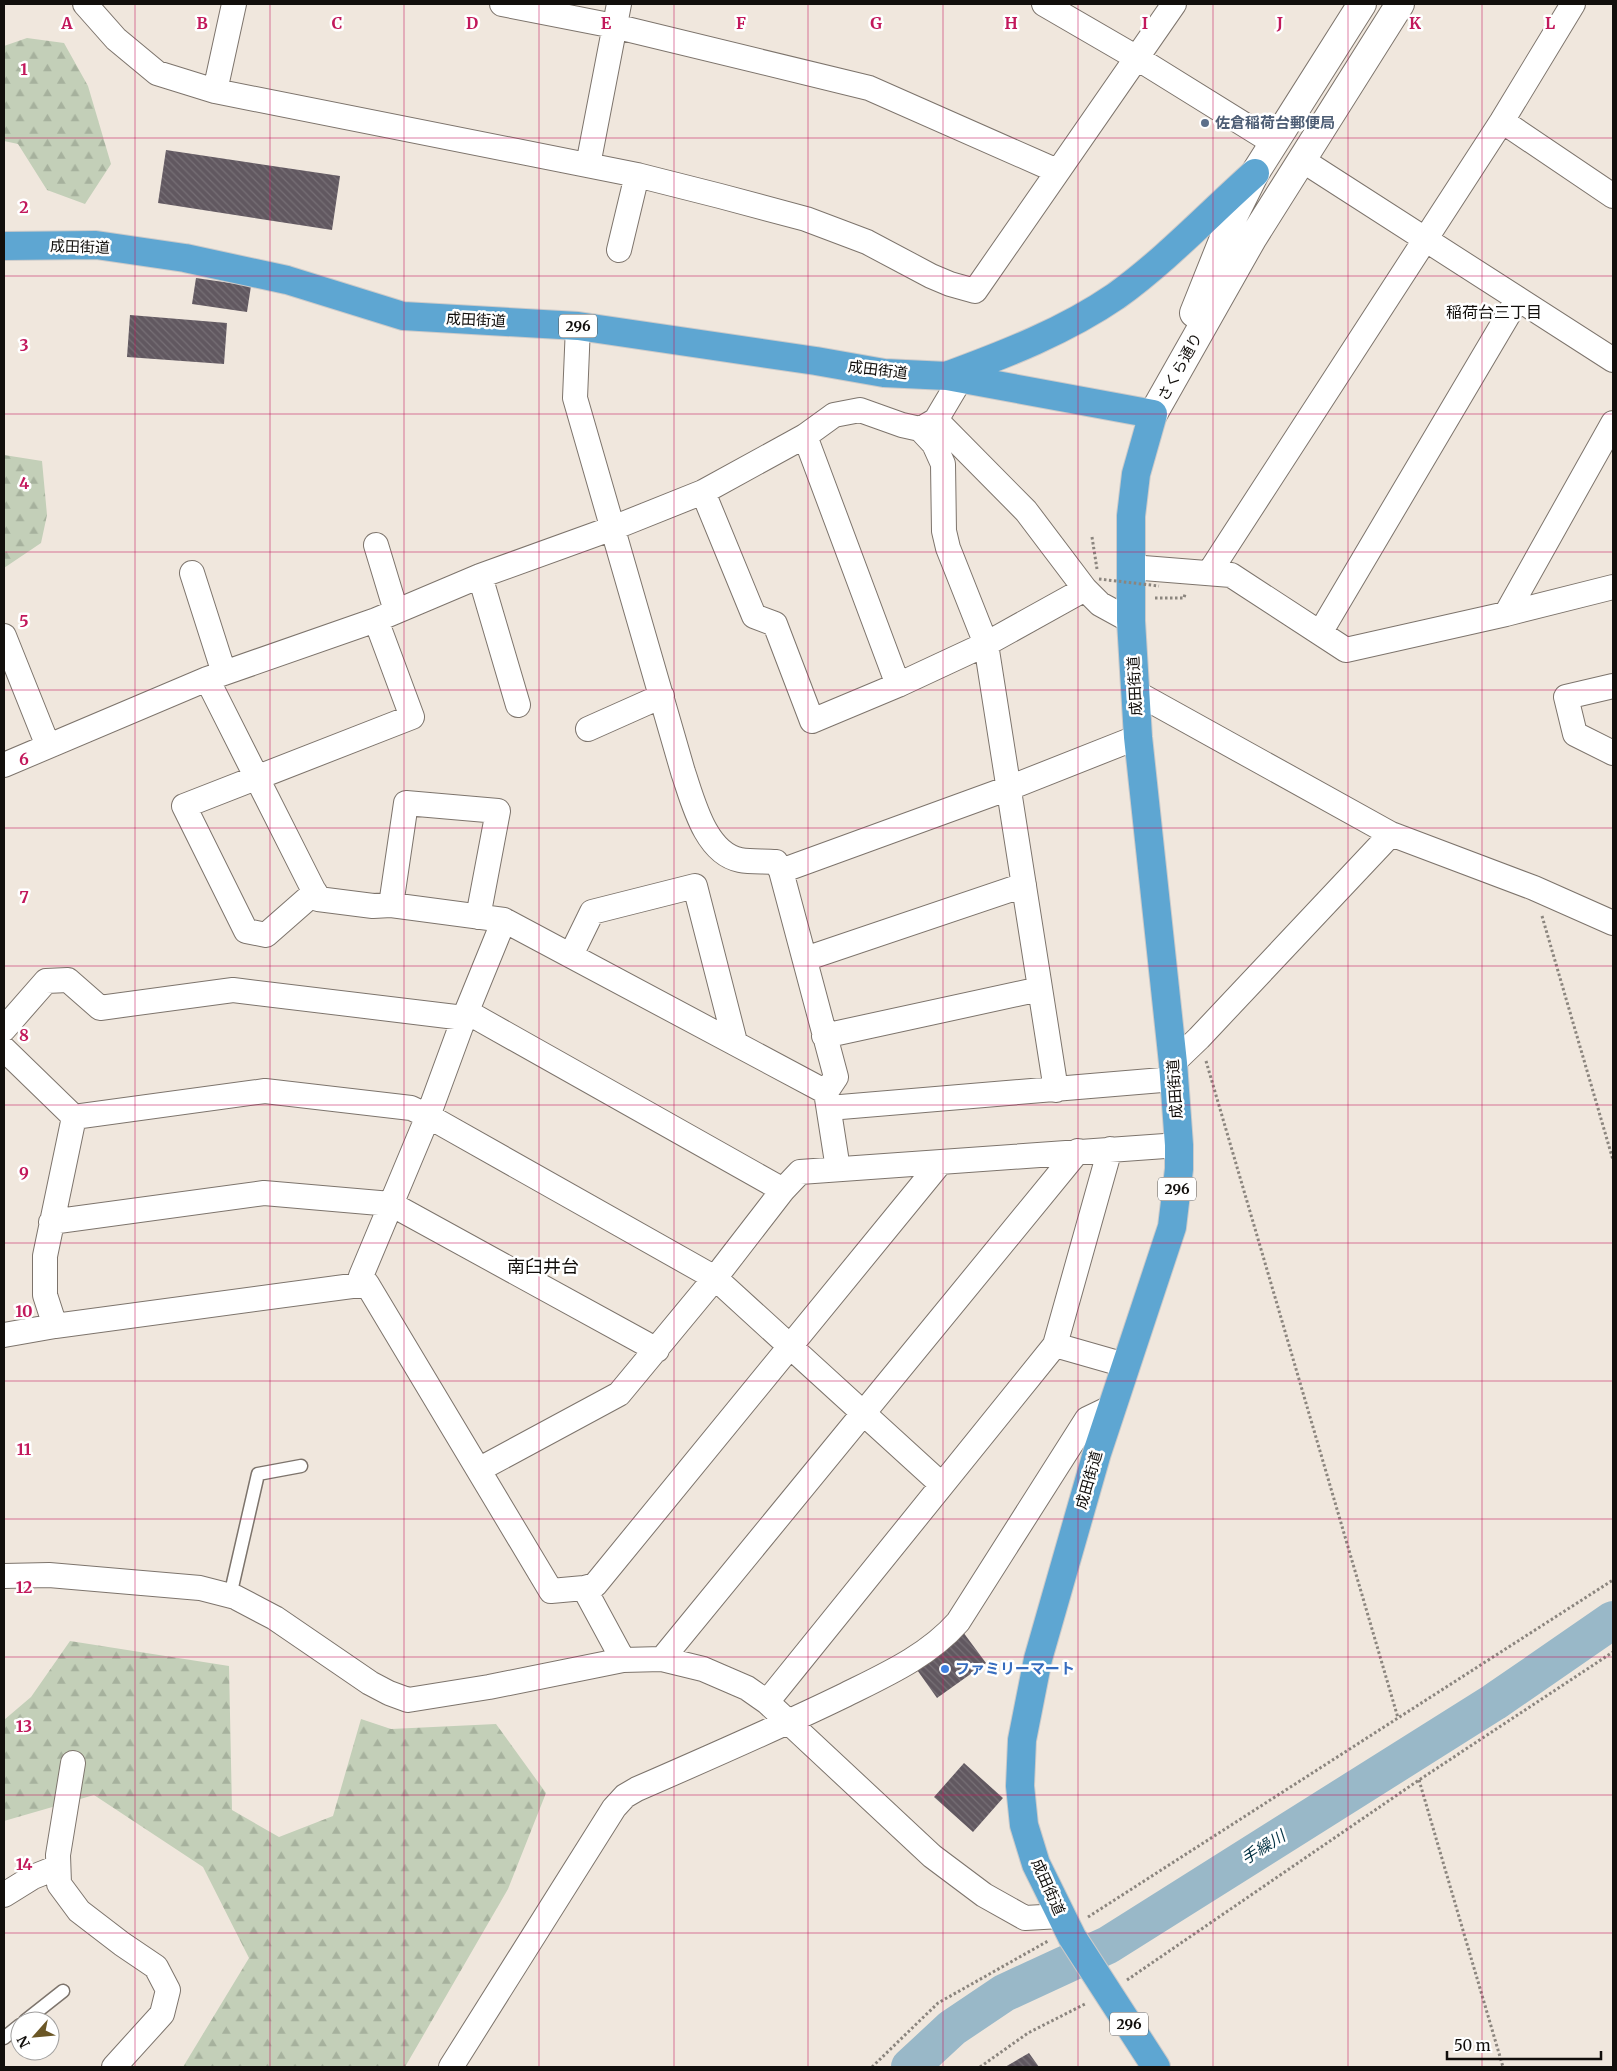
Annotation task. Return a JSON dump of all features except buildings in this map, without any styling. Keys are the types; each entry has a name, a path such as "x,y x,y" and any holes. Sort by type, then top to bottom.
{"highway":[{"path":"954,377 1069,325 1116,296 1159,261 1255,173"},
{"name":"成田街道","path":"4,246 96,245 185,258 287,280 403,316 578,326 816,360 884,373 954,377 1154,414 1136,474 1131,516 1131,621 1138,737 1173,1071 1179,1169 1172,1227 1125,1365 1038,1659 1022,1740 1020,1786 1024,1825 1036,1864 1067,1927 1156,2067"}],"street":[{"path":"85,4 116,38 157,72 216,91 637,175 806,219 867,242 931,276 975,291 1174,4"},
{"path":"216,91 234,4"},
{"path":"502,4 617,15 869,88 1057,171"},
{"path":"1044,4 1137,58 1274,143"},
{"name":"さくら通り","path":"1154,414 1230,223 1255,173 1362,4"},
{"name":"さくら通り","path":"1154,414 1252,239 1400,4"},
{"path":"1209,573 1502,121 1573,4"},
{"path":"588,165 617,15"},
{"path":"1502,121 1613,196"},
{"path":"1302,160 1613,360"},
{"path":"619,250 637,175"},
{"path":"1320,633 1517,300"},
{"path":"578,326 575,398 683,772 702,825 724,854 740,860 776,862 781,870 836,1077 827,1100 838,1169"},
{"path":"954,377 928,424 943,464 944,531 948,548 986,644 1056,1090"},
{"path":"4,765 215,676 386,615 480,576 614,528 703,492 805,436 834,415 860,410 902,425 928,424 1026,511 1092,584 1100,604 1131,621"},
{"path":"1506,614 1613,423"},
{"path":"805,436 898,685"},
{"path":"703,492 754,616 775,624 812,721 898,685 986,644 1092,584"},
{"path":"315,892 266,934 246,931 184,806 412,717 386,615 376,545"},
{"path":"1131,568 1231,575 1346,650 1506,614 1613,587"},
{"path":"192,573 215,676 258,777 318,899 374,906 391,905 504,920 735,1042 827,1100 1056,1090 1173,1071 1199,1038 1391,834"},
{"path":"480,576 518,705"},
{"path":"4,636 48,746"},
{"path":"1613,686 1566,697 1575,734 1613,753"},
{"path":"1135,692 1391,834 1534,888 1613,923"},
{"path":"588,729 662,696"},
{"path":"781,870 1009,788 1138,737"},
{"path":"391,905 406,803 498,811 478,917"},
{"path":"805,960 1024,885"},
{"path":"571,955 592,912 695,886 735,1042"},
{"path":"504,920 465,1015 428,1116 362,1276 552,1591 595,1585 940,1163"},
{"path":"4,1029 46,980 68,980 100,1008 233,990 465,1015 783,1190"},
{"path":"824,1036 1040,988"},
{"path":"4,1049 74,1117"},
{"path":"74,1117 264,1091 411,1108 715,1278 941,1484"},
{"path":"55,1326 45,1295 44,1256 74,1117"},
{"path":"480,1469 619,1394 715,1278 783,1190 800,1172 1179,1145"},
{"path":"766,1702 1055,1345 1110,1149"},
{"path":"662,1659 1078,1152"},
{"path":"51,1222 264,1193 391,1204 657,1350"},
{"path":"4,1335 55,1326 368,1284"},
{"path":"1055,1345 1125,1365"},
{"path":"451,2067 614,1808 625,1796 787,1723 892,1671 930,1648 958,1622 1087,1419 1112,1407"},
{"path":"4,1576 48,1576 200,1588 230,1596 275,1618 370,1683 408,1700 489,1687 623,1660 662,1659 703,1669 747,1688 766,1702 932,1856 984,1895 1025,1918 1067,1927"},
{"path":"584,1588 623,1660"},
{"path":"72,1763 58,1855 60,1884 79,1911 156,1967 168,1990 162,2014 114,2067"},
{"path":"4,1896 32,1877 58,1867"}],"lane":[{"path":"230,1596 258,1474 301,1466"},
{"path":"37,2011 63,1990"}],"path":[{"path":"1092,537 1092,584 1160,586"},
{"path":"1534,888 1613,1160"},
{"path":"1199,1038 1398,1718"},
{"path":"872,2067 938,2003 1067,1927 1613,1580"},
{"path":"980,2067 1028,2033 1105,1986 1613,1652"},
{"path":"1419,1780 1503,2067"}],"green space":[{"path":"27,38 64,43 88,86 111,164 85,204 47,190 18,144 4,141 4,46"},
{"path":"4,455 42,461 47,515 41,543 4,568"},
{"path":"70,1641 229,1666 232,1810 279,1837 333,1816 361,1719 391,1729 496,1724 546,1793 508,1889 405,2067 183,2067 249,1958 203,1867 94,1795 4,1821 4,1720 31,1697"}],"waterway":[{"name":"手繰川","path":"910,2067 952,2028 1004,1993 1108,1945 1494,1702 1613,1620"}],"place":[{"name":"佐倉稲荷台郵便局","path":"1205,123"},
{"name":"ファミリーマート","path":"945,1669"}],"district":[{"name":"稲荷台三丁目","path":"1494,312"},
{"name":"南臼井台","path":"543,1267"}]}
